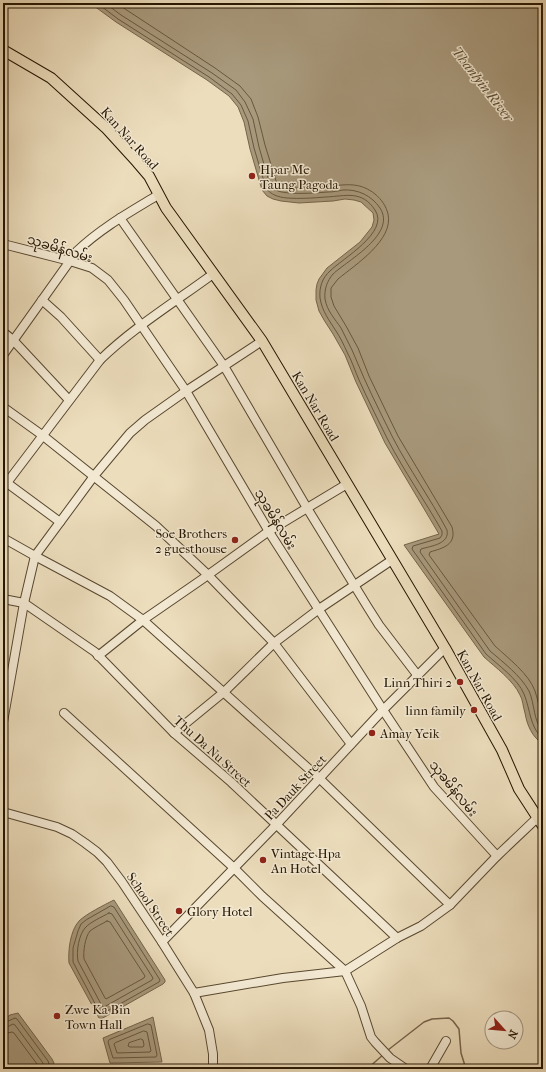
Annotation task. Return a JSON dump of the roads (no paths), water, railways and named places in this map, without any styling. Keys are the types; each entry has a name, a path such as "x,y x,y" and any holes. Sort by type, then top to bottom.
{"main road":[{"name":"Kan Nar Road","path":"3,50 51,78 106,128 149,176 166,208 262,341 445,648 502,750 519,789 540,822"}],"street":[{"path":"3,355 77,251 120,218 158,195"},
{"path":"120,218 224,366 354,586 379,625 418,676"},
{"name":"သုခမိန်လမ်း","path":"3,244 92,268 108,280 124,300 186,391 269,531 434,787 497,856"},
{"path":"60,522 4,483 100,360 141,325 213,274"},
{"path":"42,300 61,317 100,360"},
{"path":"3,332 13,340 69,400"},
{"path":"3,722 24,603 35,556 94,476 130,433 145,420 186,391 262,341"},
{"path":"3,407 42,435 156,526 208,575 274,643 351,744"},
{"path":"98,656 143,620 269,531 347,484"},
{"path":"3,538 110,596 143,620 320,778 450,905"},
{"path":"174,733 224,692 274,643 319,609 392,560"},
{"name":"Thu Da Nu Street","path":"3,599 24,603 95,652 174,733 231,782 397,938"},
{"name":"Pa Dauk Street","path":"162,942 445,648"},
{"path":"64,712 345,971 361,1006 371,1037 390,1058 406,1069"},
{"name":"School Street","path":"3,812 57,827 72,834 85,842 107,862 162,942 194,993 209,1030 213,1054 213,1069"},
{"path":"194,993 283,978 345,971 397,938 421,926 450,905 497,856 540,822"},
{"path":"430,1069 446,1041"}],"water":[{"name":"Thanlyin River","path":"90,3 543,3 543,744 536,738 527,722 522,699 517,689 504,674 484,657 404,545 439,534 385,443 345,355 319,311 316,300 316,290 319,279 327,268 360,242 372,227 374,220 373,213 361,202 354,200 345,199 299,203 281,201 267,196 262,190 244,122 238,107 229,96 207,80 116,22"},
{"path":"114,900 165,982 101,1019 99,1018 69,963 69,947 74,930 79,921"},
{"path":"18,1013 52,1059 54,1063 51,1069 3,1069 3,1020 10,1015"},
{"path":"153,1017 162,1062 110,1063 103,1038"}],"waterway":[{"path":"388,1050 424,1022 432,1019 449,1018 459,1029 461,1053 466,1069"},
{"path":"367,1069 384,1054"}],"place":[{"name":"Hpar Me Taung Pagoda","path":"252,176"},
{"name":"Soe Brothers 2 guesthouse","path":"235,540"},
{"name":"Linn Thiri 2","path":"460,682"},
{"name":"linn family","path":"474,710"},
{"name":"Amay Yeik","path":"372,733"},
{"name":"Vintage Hpa An Hotel","path":"263,860"},
{"name":"Glory Hotel","path":"179,911"},
{"name":"Zwe Ka Bin Town Hall","path":"57,1016"}]}
